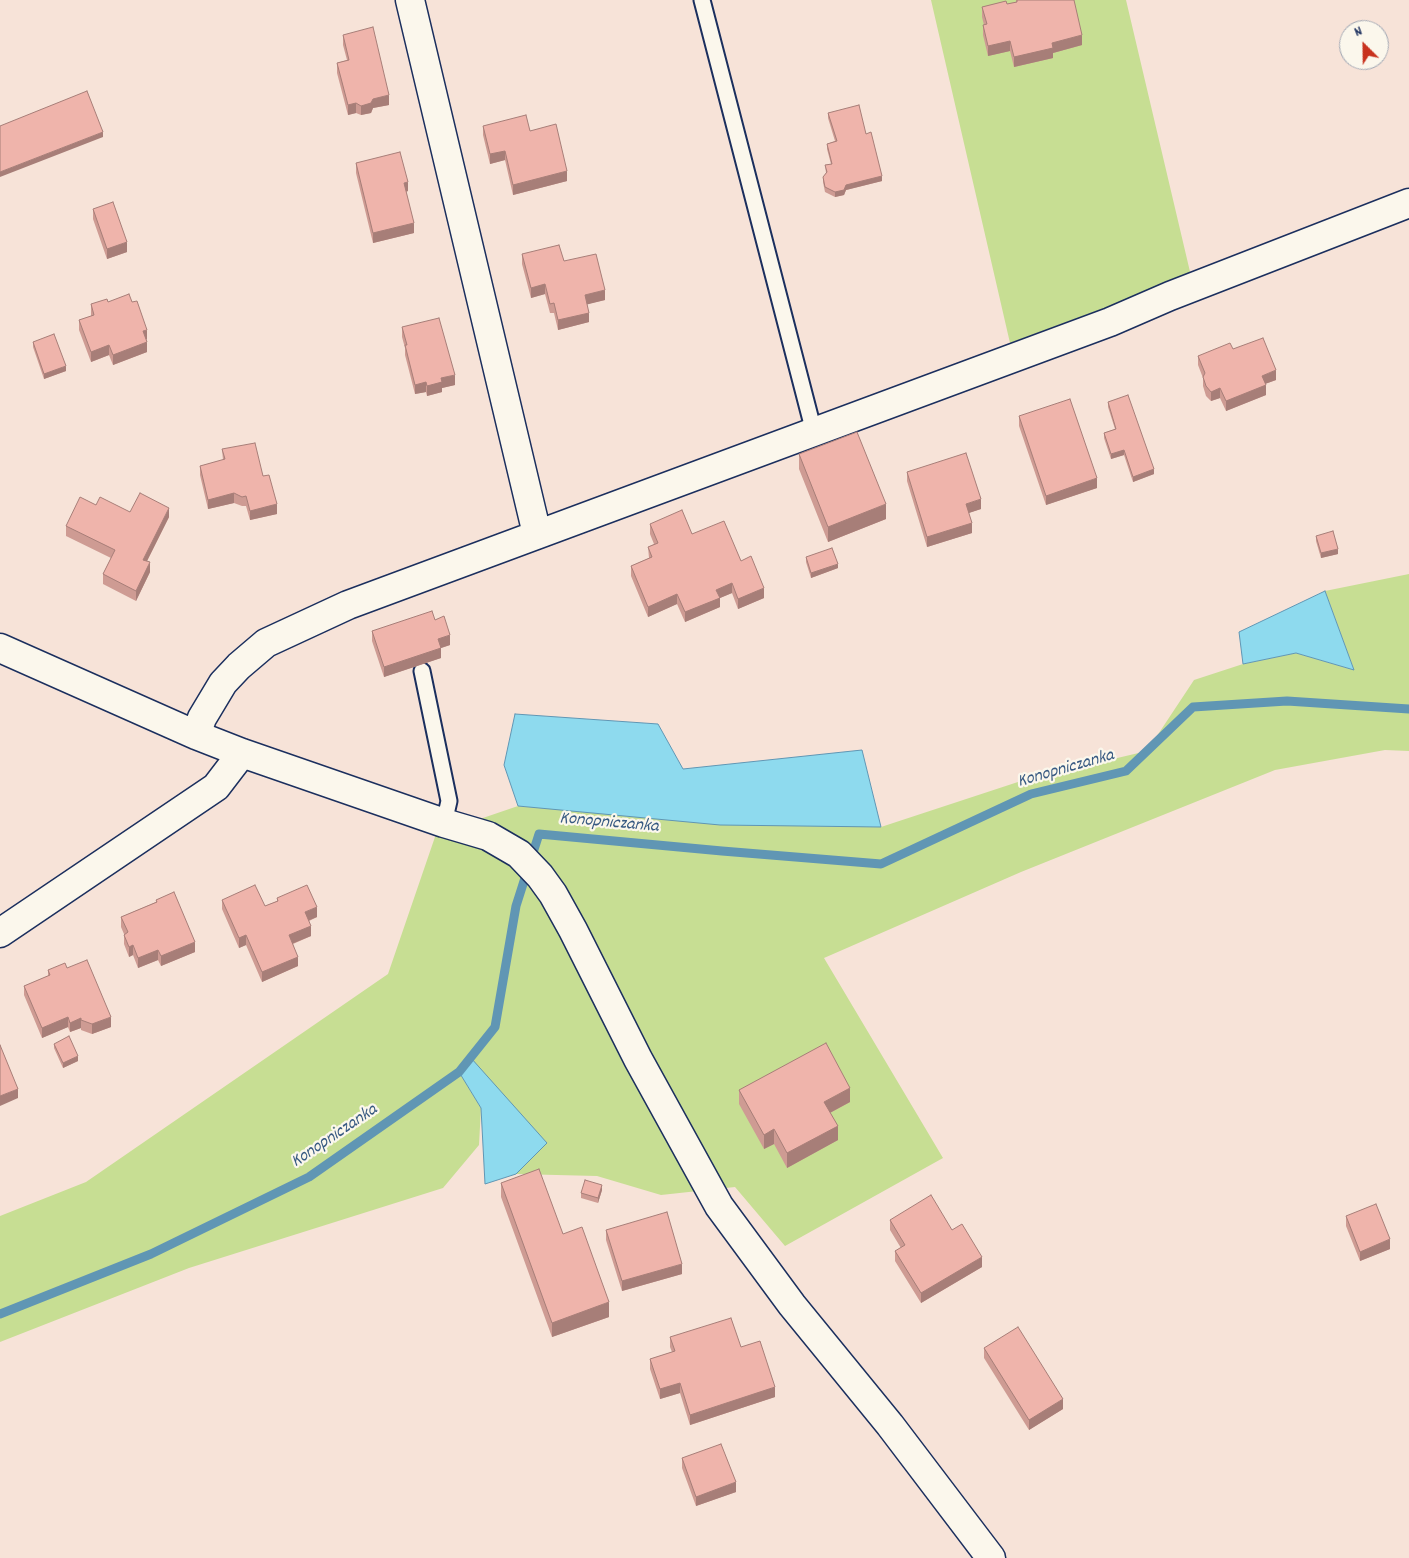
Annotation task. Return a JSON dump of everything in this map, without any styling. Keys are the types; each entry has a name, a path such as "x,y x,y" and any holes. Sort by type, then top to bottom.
{"street":[{"path":"410,0 537,534"},
{"path":"196,735 202,718 223,683 266,642 348,605 1110,322 1170,296 1409,203"},
{"path":"0,648 196,735 242,753 444,823 488,836 519,854 540,876 553,894 638,1059 719,1206 792,1305 890,1425 991,1558"},
{"path":"0,933 216,787 242,753"}],"lane":[{"path":"702,0 814,432"},
{"path":"422,671 449,801 444,823"}],"green space":[{"path":"931,0 1126,0 1191,276 1010,343"},
{"path":"1409,574 1409,751 1385,750 1275,770 1021,872 824,958 943,1158 785,1246 735,1187 661,1195 597,1176 516,1174 547,1143 459,1072 481,1108 479,1145 443,1188 189,1268 0,1342 0,1216 86,1182 388,974 436,834 518,806 881,827 1024,780 1147,751 1194,680 1243,664 1296,653 1354,670 1325,591"}],"water":[{"path":"1325,591 1354,670 1296,653 1243,664 1239,632"},
{"path":"515,714 658,724 683,769 862,750 881,827 720,825 518,806 504,765"},
{"path":"471,1058 547,1143 516,1174 485,1184 481,1108 459,1072"}],"building":[{"path":"1017,0 1074,0 1082,35 1052,43 1053,48 1014,57 1010,41 988,46 983,25 987,24 982,7 1006,1 1007,4 1017,2"},
{"path":"373,27 389,95 373,99 371,103 361,106 356,103 348,105 337,63 349,60 343,35"},
{"path":"87,91 103,132 0,172 0,126"},
{"path":"859,105 866,134 871,132 882,176 846,185 844,190 835,192 825,187 823,177 827,172 825,165 832,164 827,144 837,141 828,113"},
{"path":"526,115 530,131 556,124 567,171 513,185 505,151 490,154 483,126"},
{"path":"400,152 408,182 404,183 414,223 373,233 356,163"},
{"path":"113,202 127,242 107,249 93,209"},
{"path":"559,245 564,261 596,254 605,290 585,295 589,313 558,320 554,303 550,304 545,284 531,288 522,254"},
{"path":"129,294 132,302 137,301 147,330 143,331 147,342 113,355 109,345 91,352 79,320 94,315 91,304 107,299 108,302"},
{"path":"439,318 455,375 441,378 442,382 427,386 426,382 415,385 402,327"},
{"path":"54,334 66,366 44,374 33,342"},
{"path":"1263,338 1276,370 1262,376 1266,385 1226,401 1220,388 1211,392 1206,386 1203,377 1205,373 1198,356 1230,343 1233,349"},
{"path":"1128,395 1154,469 1133,477 1124,450 1111,454 1104,433 1116,429 1108,402"},
{"path":"1070,399 1097,478 1046,496 1019,416"},
{"path":"857,432 886,504 828,527 799,454"},
{"path":"255,443 263,476 269,475 277,504 250,511 246,496 242,497 234,493 208,500 200,466 225,459 222,449"},
{"path":"966,453 981,499 966,504 972,523 927,537 907,472"},
{"path":"140,493 169,508 143,560 150,562 136,591 103,574 115,550 66,526 80,497 96,505 100,497 130,512"},
{"path":"682,510 692,534 724,521 741,561 751,556 764,588 738,599 732,583 716,590 720,598 685,612 677,594 648,607 631,566 652,557 648,547 658,543 650,524"},
{"path":"1333,531 1338,549 1321,553 1316,536"},
{"path":"832,548 838,564 811,573 806,557"},
{"path":"432,611 435,620 444,616 450,635 438,639 441,648 384,667 372,631"},
{"path":"255,885 265,906 278,901 277,898 307,885 317,907 305,912 311,926 289,935 298,957 262,972 246,935 239,938 222,900"},
{"path":"174,892 195,942 161,956 158,950 138,958 133,945 129,947 124,935 128,932 121,917 157,902 156,900"},
{"path":"87,960 111,1017 92,1024 81,1020 81,1018 70,1023 68,1017 42,1028 24,986 50,975 48,970 65,963 67,968"},
{"path":"69,1036 78,1056 63,1063 54,1044"},
{"path":"826,1043 850,1088 824,1102 838,1126 787,1153 774,1129 764,1135 739,1090"},
{"path":"0,1045 18,1089 0,1096"},
{"path":"539,1169 563,1234 582,1227 609,1302 552,1323 501,1183"},
{"path":"585,1180 602,1185 598,1198 581,1193"},
{"path":"931,1195 952,1230 962,1224 982,1257 921,1293 895,1251 905,1245 890,1220"},
{"path":"1376,1204 1390,1239 1360,1252 1346,1216"},
{"path":"667,1212 682,1264 622,1281 606,1230"},
{"path":"731,1318 741,1347 760,1341 775,1387 690,1415 680,1383 660,1389 650,1359 675,1351 670,1337"},
{"path":"1018,1327 1063,1399 1029,1420 984,1348"},
{"path":"721,1444 736,1482 696,1497 682,1458"}],"waterway":[{"name":"Konopniczanka","path":"0,1314 151,1254 309,1177 459,1072 495,1027 516,906 539,834 881,864 1031,794 1126,771 1193,707 1287,701 1409,709"}]}
